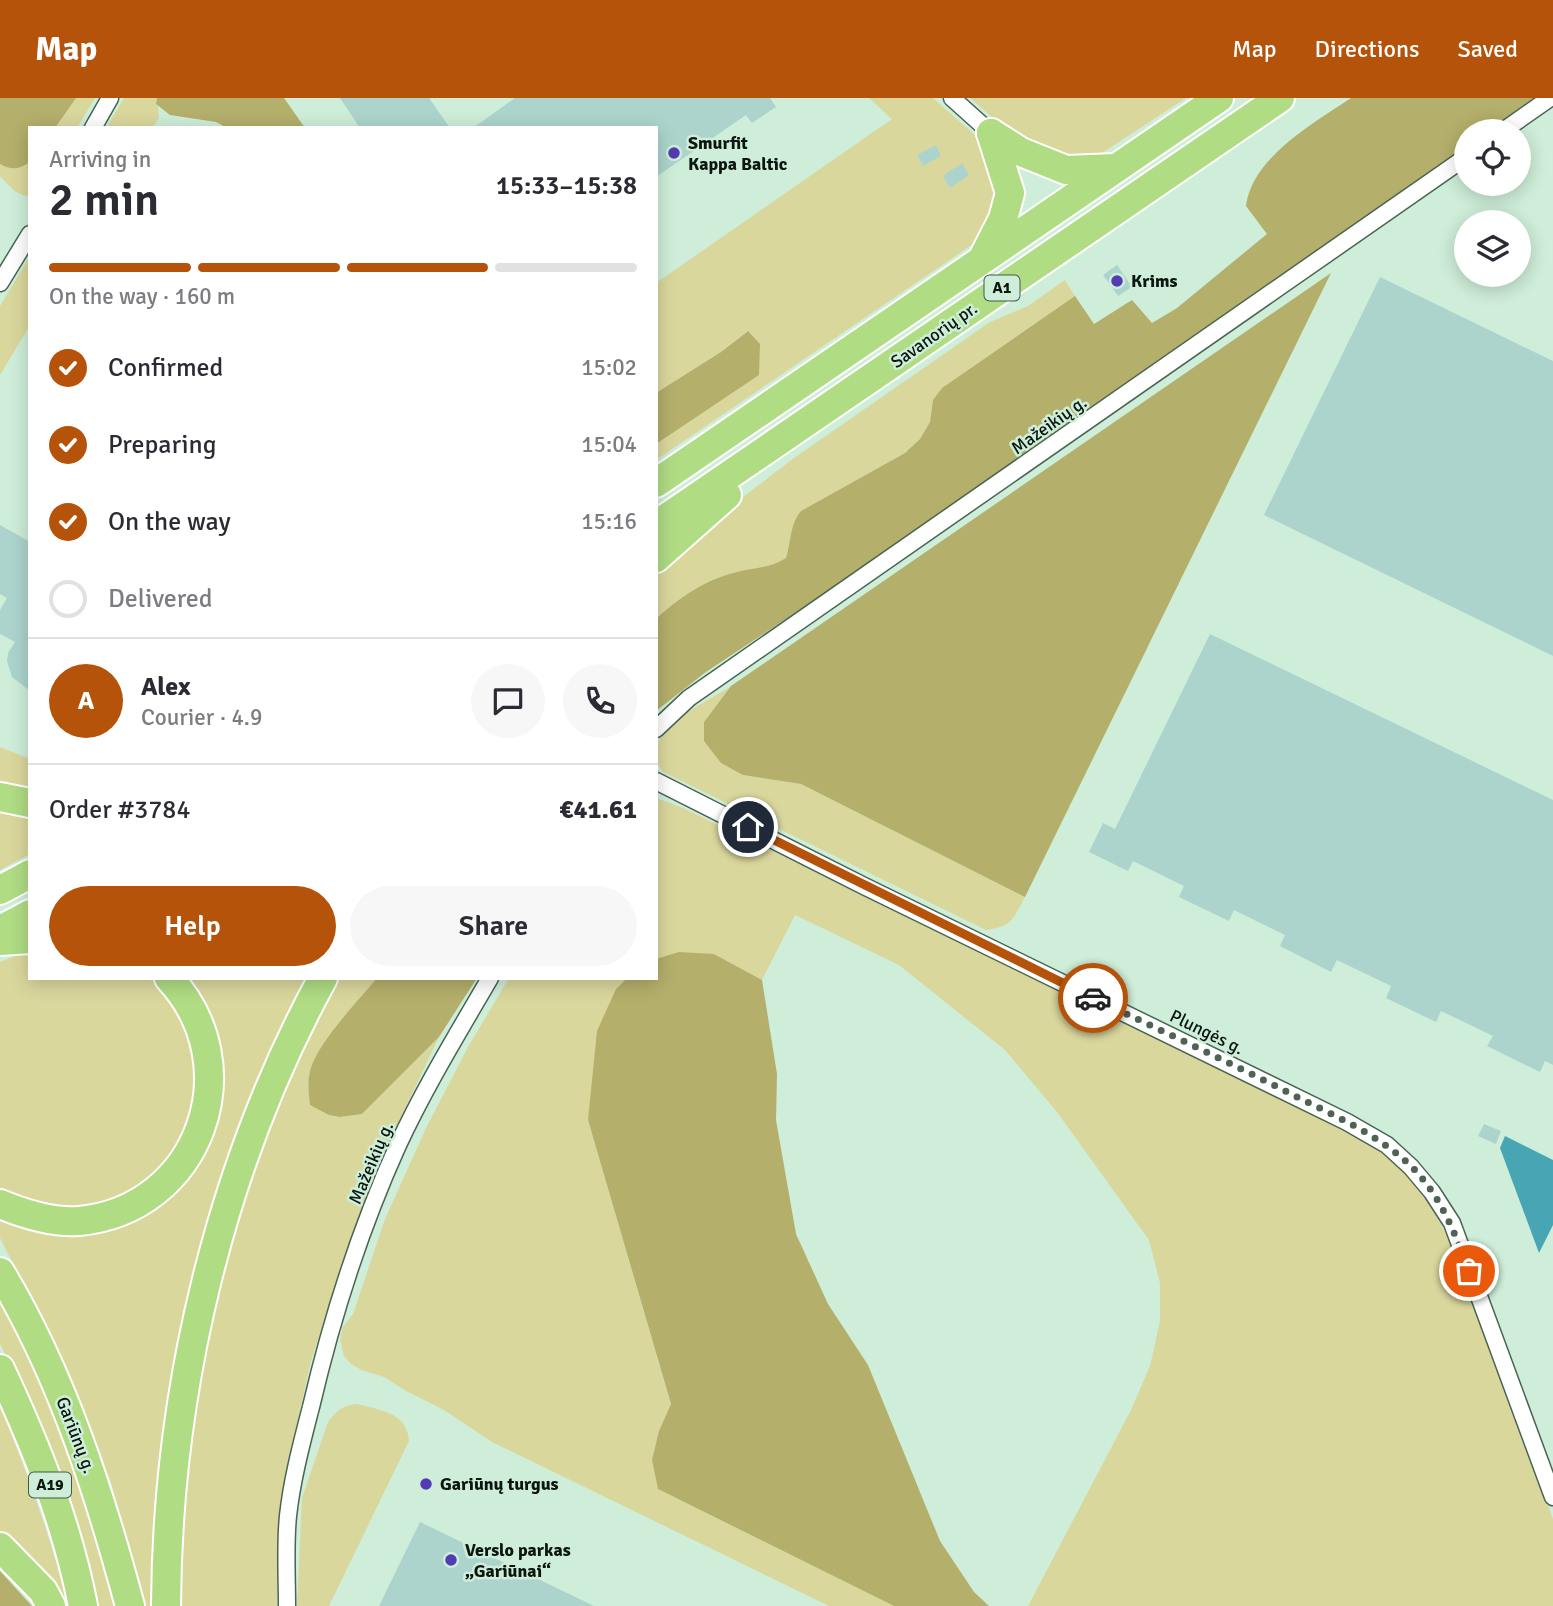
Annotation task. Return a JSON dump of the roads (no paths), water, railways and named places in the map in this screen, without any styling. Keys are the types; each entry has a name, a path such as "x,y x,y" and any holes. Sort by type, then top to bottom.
{"highway":[{"name":"Savanorių pr.","path":"658,482 1219,98"},
{"name":"Savanorių pr.","path":"658,524 1280,98"},
{"path":"991,133 1021,152 1066,170 1116,168"},
{"path":"982,260 1003,219 1010,193 991,133"},
{"path":"658,556 818,415"},
{"path":"0,797 28,803"},
{"path":"0,890 28,875"},
{"path":"0,930 28,915"},
{"path":"0,941 28,939"},
{"path":"0,1204 24,1213 77,1221 133,1205 149,1195 176,1170 196,1140 204,1120 210,1084 205,1043 199,1024 170,980"},
{"path":"166,1606 167,1550 174,1468 190,1355 204,1292 256,1119 278,1067 322,980"},
{"name":"Gariūnų g.","path":"0,1272 37,1343 66,1408 93,1480 130,1606"},
{"name":"A19","path":"0,1370 54,1496 76,1569 83,1606"},
{"path":"0,1547 43,1591 51,1606"}],"street":[{"path":"94,126 110,98"},
{"path":"952,98 991,133"},
{"path":"1520,119 1550,98"},
{"name":"Mažeikių g.","path":"658,727 689,698 1454,165"},
{"path":"0,283 28,237"},
{"name":"Plungės g.","path":"658,782 1017,961 1276,1086 1387,1145 1411,1167 1432,1192 1452,1223 1553,1497"},
{"name":"Mažeikių g.","path":"287,1606 288,1516 318,1377 348,1275 370,1211 398,1145 448,1048 490,980"}],"water":[{"path":"1505,1136 1553,1160 1553,1225 1539,1253 1500,1148"}],"place":[{"name":"Smurfit Kappa Baltic","path":"674,153"},
{"name":"Krims","path":"1117,281"},
{"name":"Gariūnų turgus","path":"426,1484"},
{"name":"Verslo parkas „Gariūnai“","path":"451,1560"}]}
